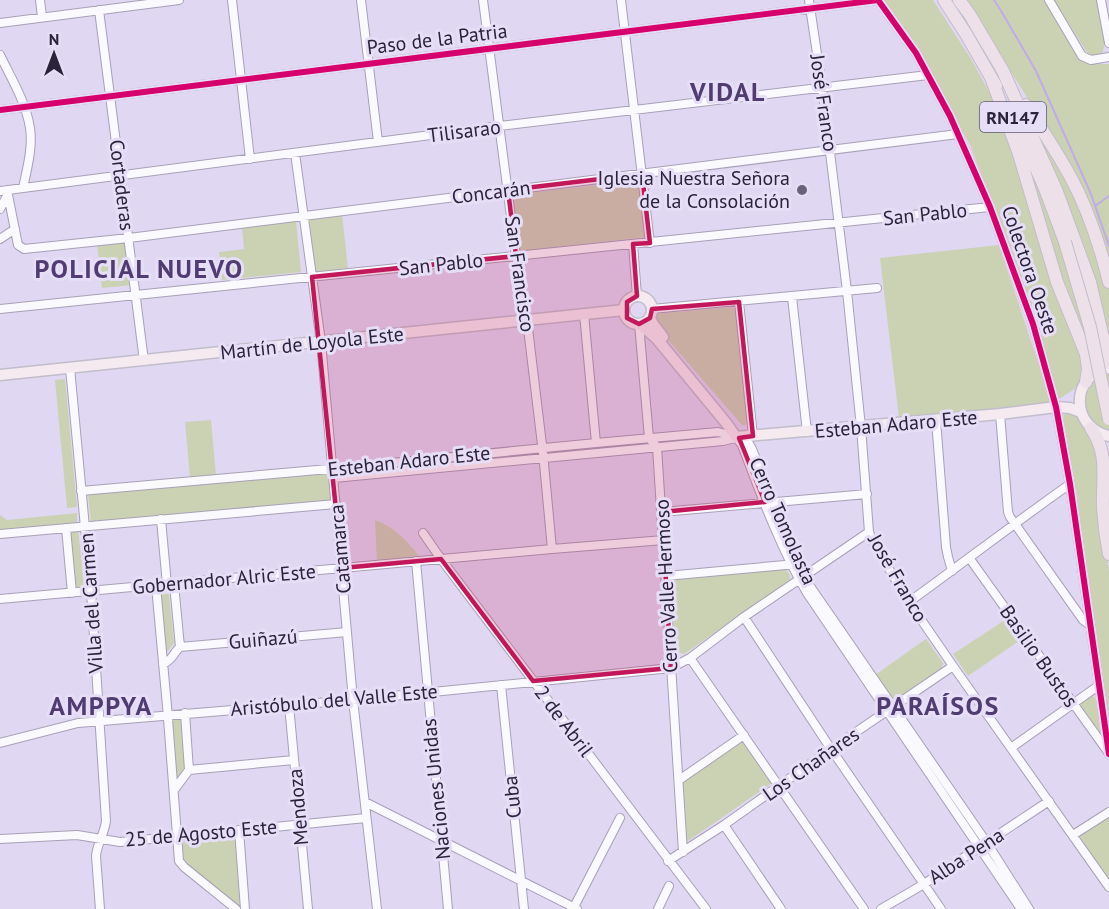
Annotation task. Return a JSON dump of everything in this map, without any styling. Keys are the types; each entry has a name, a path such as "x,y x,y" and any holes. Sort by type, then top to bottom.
{"highway":[{"name":"RN147","path":"944,0 1015,120 1052,206 1090,282 1109,363"},
{"name":"RN147","path":"959,0 1003,72 1058,192 1109,419"},
{"path":"1003,72 1070,177 1098,242 1109,282"},
{"path":"992,80 1019,154 1057,282 1086,354 1088,369 1084,386"},
{"path":"1091,428 1099,439 1105,455 1103,507 1109,554"}],"main road":[{"path":"638,296 649,301 645,319 630,321 624,310 630,299 638,296"},
{"name":"Martín de Loyola Este","path":"0,375 624,310"},
{"name":"Cerro Tomolasta","path":"645,319 657,339 727,424 745,437"},
{"path":"1109,368 1093,374 1080,396 1083,417 1091,428 1109,436"},
{"path":"1056,407 1084,386"},
{"path":"1056,407 1081,412"},
{"name":"Esteban Adaro Este","path":"745,437 1056,407"}],"street":[{"path":"40,0 42,17"},
{"path":"0,23 179,0"},
{"path":"232,0 250,159"},
{"path":"361,0 378,142"},
{"name":"San Francisco","path":"483,0 516,256 527,320 552,549"},
{"path":"621,0 650,243"},
{"name":"Paso de la Patria","path":"0,110 625,33 810,4 878,0"},
{"name":"Colectora Oeste","path":"878,0 916,53 950,116 990,207 1033,324 1056,407 1070,484 1109,753"},
{"path":"1049,0 1082,56 1091,60 1109,57"},
{"path":"1101,0 1109,43"},
{"name":"José Franco","path":"810,4 847,291 869,532 872,541 909,602 1109,887"},
{"name":"Cortaderas","path":"99,10 144,361"},
{"path":"0,55 24,107 30,126 28,164 23,188"},
{"name":"Tilisarao","path":"5,191 500,126 928,75"},
{"name":"Concarán","path":"15,229 18,245 24,249 129,238 958,134"},
{"name":"Catamarca","path":"295,153 321,342 353,700 377,909"},
{"path":"0,208 5,191"},
{"path":"0,239 15,229 5,191"},
{"name":"San Pablo","path":"0,309 990,207"},
{"path":"633,244 638,296"},
{"path":"657,447 649,438 645,319 739,302 877,288"},
{"path":"792,297 807,432"},
{"path":"739,302 745,437"},
{"path":"584,314 596,442"},
{"name":"Villa del Carmen","path":"70,368 91,591 106,821 96,856 100,909"},
{"path":"1000,414 1008,512 1014,524 1083,620 1091,626"},
{"path":"936,420 946,547 952,571"},
{"name":"Esteban Adaro Este","path":"81,492 596,442 718,432 745,437"},
{"name":"Esteban Adaro Este","path":"334,478 745,437"},
{"name":"Cerro Tomolasta","path":"745,437 752,449 768,502 801,578 1029,909"},
{"name":"Cerro Valle Hermoso","path":"657,447 683,852"},
{"path":"909,602 1070,484"},
{"path":"662,512 867,494"},
{"name":"Esteban Adaro Este","path":"0,534 336,504"},
{"path":"161,519 180,647 170,661 163,664"},
{"name":"Villa del Carmen","path":"66,528 72,593"},
{"path":"671,668 690,658 744,617 869,532"},
{"name":"2 de Abril","path":"423,533 706,909"},
{"name":"Gobernador Alric Este","path":"0,599 664,540"},
{"name":"Basilio Bustos","path":"970,559 1109,753"},
{"name":"Naciones Unidas","path":"416,561 448,909"},
{"path":"666,576 795,564"},
{"path":"156,586 179,861 236,909"},
{"path":"744,617 941,909"},
{"name":"Guiñazú","path":"180,647 347,632"},
{"path":"690,658 864,909"},
{"name":"Los Chañares","path":"668,861 724,825 953,666"},
{"name":"Aristóbulo del Valle Este","path":"0,742 78,723 353,700 671,668"},
{"name":"Cuba","path":"501,685 524,909"},
{"path":"1011,748 1098,686"},
{"name":"Mendoza","path":"289,705 308,909"},
{"path":"174,790 189,770 185,713"},
{"path":"679,780 744,735"},
{"path":"189,770 294,760"},
{"name":"Alba Pena","path":"881,909 924,884 1049,801"},
{"path":"365,802 575,908 620,818"},
{"path":"1072,835 1109,812"},
{"name":"25 de Agosto Este","path":"0,839 70,835 120,842 366,818"},
{"path":"724,825 781,909"},
{"path":"239,830 245,909"},
{"name":"Cerro Tomolasta","path":"983,845 1021,909"},
{"path":"658,909 669,886"}],"highlighted area":[{"path":"642,174 650,243 633,244 637,296 627,302 627,318 639,324 650,318 652,309 739,302 753,436 739,438 765,502 662,512 671,668 533,681 441,559 342,568 312,277 516,256 508,190"}],"green space":[{"path":"883,0 933,0 971,59 993,99 1026,200 1080,347 1083,377 1073,390 1059,399 1032,312 970,145 913,42"},
{"path":"964,0 1045,0 1083,60 1090,64 1109,64 1109,259 1078,179"},
{"path":"1054,0 1098,0 1104,36 1101,55 1088,54"},
{"path":"1036,126 1069,178 1100,258 1109,290 1109,364 1093,370 1067,304 1020,139 1036,173 1065,259 1087,253 1060,184 1034,129"},
{"path":"640,180 647,237 519,251 512,195"},
{"path":"342,214 348,268 316,272 309,218"},
{"path":"296,221 301,272 222,280 219,252 244,249 242,227"},
{"path":"126,241 131,285 102,288 97,244"},
{"path":"999,245 1052,404 899,418 880,258"},
{"path":"732,307 737,313 747,423 745,425 742,425 653,320 655,314"},
{"path":"1109,372 1109,433 1088,418 1084,402 1086,391 1092,382"},
{"path":"65,379 77,507 67,508 55,380"},
{"path":"1065,412 1076,412 1083,426 1096,441 1103,535 1109,571 1109,739 1088,579 1063,417"},
{"path":"211,420 216,476 190,478 185,422"},
{"path":"535,451 536,456 338,475 338,471"},
{"path":"328,472 331,501 91,522 88,494"},
{"path":"77,513 77,523 0,530 0,515 7,520"},
{"path":"375,520 400,535 420,557 377,561"},
{"path":"78,528 84,587 74,588 69,529"},
{"path":"784,568 790,576 787,583 684,654 675,651 671,580"},
{"path":"160,594 169,594 174,643 166,653"},
{"path":"1008,618 1022,639 968,676 953,654"},
{"path":"926,639 943,663 941,670 897,699 892,699 875,675"},
{"path":"1091,695 1097,699 1101,732 1098,734 1081,709 1081,702"},
{"path":"182,719 186,765 175,782 171,720"},
{"path":"742,740 772,783 685,843 681,782"},
{"path":"1108,817 1109,883 1080,836 1082,832"},
{"path":"235,834 240,908 181,860 180,839"}],"waterway":[{"path":"994,0 1036,71 1091,194 1109,246"},
{"path":"1095,206 1109,196"}],"cycle path":[{"path":"0,110 878,0 916,53 950,116 990,207 1033,324 1056,407 1070,484 1109,754"}],"place":[{"name":"Iglesia Nuestra Señora de la Consolación","path":"802,190"}],"district":[{"name":"VIDAL","path":"728,91"},
{"name":"POLICIAL NUEVO","path":"139,268"},
{"name":"AMPPYA","path":"101,705"},
{"name":"PARAÍSOS","path":"938,705"}]}
